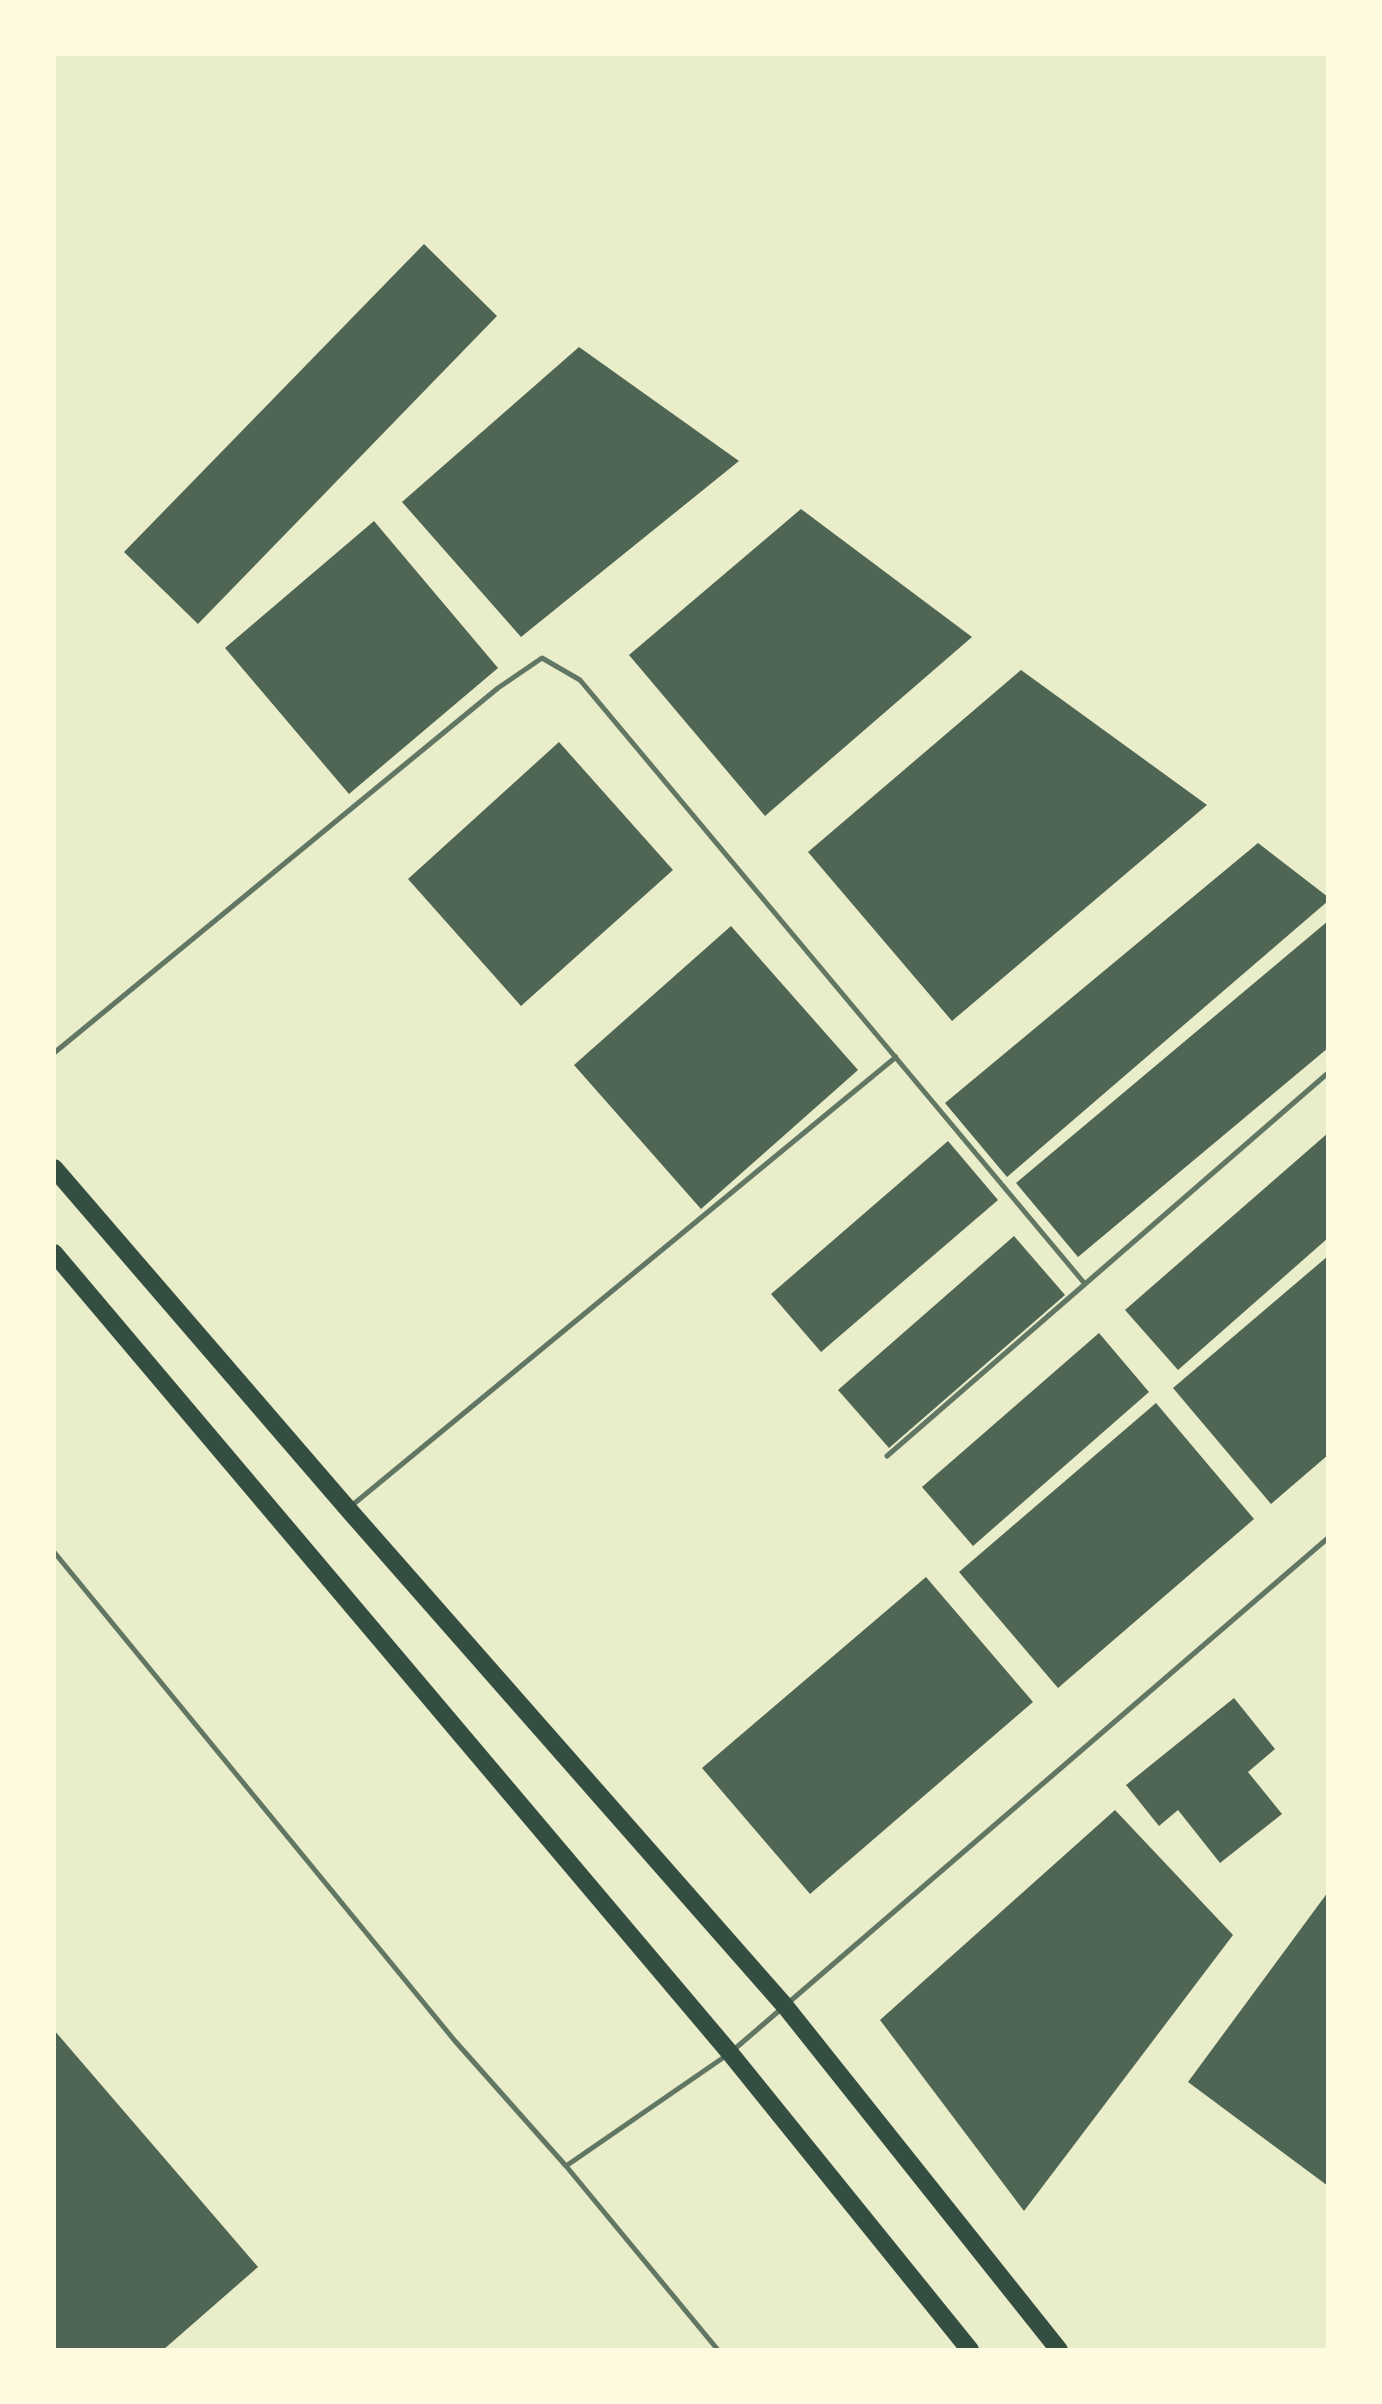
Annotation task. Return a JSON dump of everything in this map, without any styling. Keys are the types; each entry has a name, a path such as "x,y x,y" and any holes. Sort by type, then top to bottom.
{"main road":[{"path":"54,1168 348,1509 785,2006 1059,2350"},
{"path":"54,1253 730,2053 970,2350"}],"lane":[{"path":"54,1053 498,688 542,658 580,680 1086,1284"},
{"path":"348,1509 896,1057"},
{"path":"887,1456 1328,1073"},
{"path":"566,2166 730,2053 1328,1538"},
{"path":"54,1552 456,2041 566,2166 718,2350"}],"building":[{"path":"424,244 497,316 198,624 124,552"},
{"path":"579,347 739,461 521,637 402,502"},
{"path":"801,509 972,637 765,816 629,655"},
{"path":"374,521 498,668 349,794 225,648"},
{"path":"1021,670 1207,805 952,1021 808,852"},
{"path":"559,742 673,870 521,1006 408,879"},
{"path":"1258,843 1328,897 1328,901 1007,1177 945,1103"},
{"path":"1328,921 1328,1048 1078,1257 1016,1183"},
{"path":"731,926 858,1070 701,1209 574,1065"},
{"path":"1328,1133 1328,1238 1178,1370 1125,1310"},
{"path":"948,1141 998,1200 821,1352 771,1294"},
{"path":"1014,1236 1065,1295 889,1448 838,1390"},
{"path":"1328,1256 1328,1455 1271,1504 1173,1388"},
{"path":"1099,1333 1149,1392 973,1546 922,1487"},
{"path":"1156,1403 1254,1519 1058,1688 959,1572"},
{"path":"926,1577 1033,1702 810,1894 702,1768"},
{"path":"1234,1698 1275,1749 1248,1772 1282,1814 1220,1863 1178,1810 1159,1826 1126,1785"},
{"path":"1115,1810 1233,1935 1024,2211 880,2020"},
{"path":"1328,1892 1328,2186 1188,2082"},
{"path":"54,2030 258,2267 163,2350 54,2350"}]}
